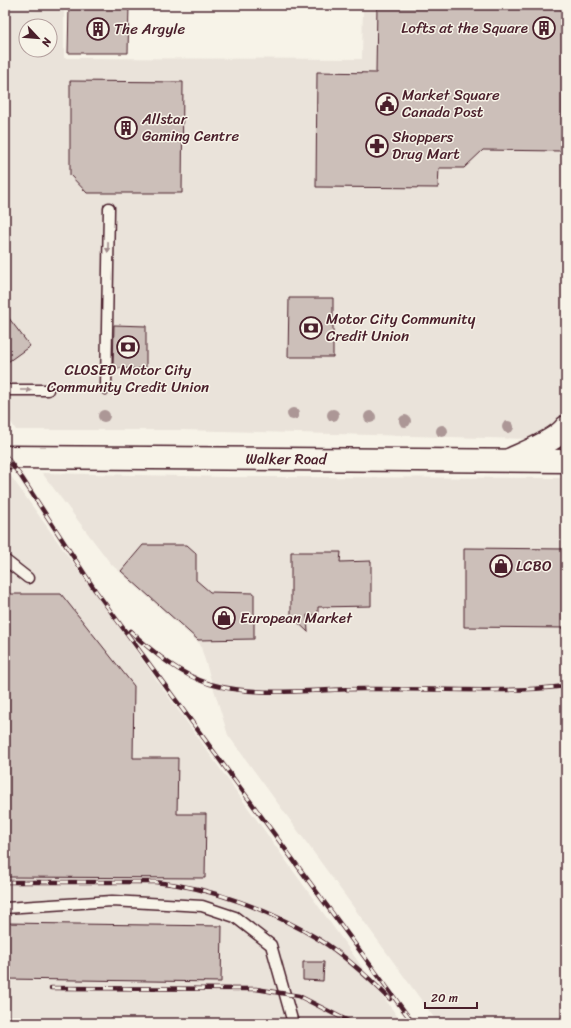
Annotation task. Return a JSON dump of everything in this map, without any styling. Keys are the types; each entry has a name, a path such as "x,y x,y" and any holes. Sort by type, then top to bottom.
{"main road":[{"path":"508,461 549,439 566,427"},
{"name":"Walker Road","path":"5,456 566,461"}],"lane":[{"path":"106,389 109,208"},
{"path":"5,390 48,390"},
{"path":"5,560 28,578"},
{"path":"5,908 112,901 202,906 235,917 271,944 293,1023"}],"shaded area":[{"path":"5,5 64,5 64,58 362,59 363,5 566,5 566,440 181,430 16,430 5,413"},
{"path":"42,473 229,477 566,478 566,1023 438,1023 228,735 200,644 111,564"},
{"path":"5,475 10,475 402,1023 5,1023"}],"building":[{"name":"The Argyle","path":"69,5 129,5 128,53 68,53"},
{"path":"377,5 564,5 562,151 483,150 464,168 439,168 438,188 316,187 317,72 376,73"},
{"name":"Allstar Gaming Centre","path":"70,81 183,82 182,193 87,193 70,175"},
{"name":"Motor City Community Credit Union","path":"289,298 333,298 333,357 288,357"},
{"path":"5,313 30,346 5,364"},
{"name":"CLOSED Motor City Community Credit Union","path":"114,325 146,326 146,369 113,368"},
{"path":"143,545 187,545 196,553 196,580 210,592 254,593 254,639 198,640 121,571"},
{"path":"464,548 566,549 566,628 464,627"},
{"path":"291,552 341,552 340,562 371,561 371,606 318,607 318,615 307,615 308,632 291,616"},
{"path":"5,594 61,594 134,686 133,758 178,758 177,814 206,814 205,878 5,877"},
{"path":"5,923 222,926 221,982 5,979"},
{"path":"303,962 324,962 323,981 303,980"}],"railway":[{"path":"5,455 22,478 95,590 413,1023"},
{"path":"130,631 167,662 188,675 210,684 248,691 287,692 345,689 516,690 566,686"},
{"path":"5,882 155,882 198,889 219,895 282,919 330,946 365,975 390,999"},
{"path":"51,988 256,989 299,996 352,1023"}],"place":[{"name":"Lofts at the Square","path":"544,28"},
{"name":"The Argyle","path":"98,29"},
{"name":"Market Square Canada Post","path":"387,104"},
{"name":"Allstar Gaming Centre","path":"126,128"},
{"name":"Shoppers Drug Mart","path":"377,146"},
{"name":"Motor City Community Credit Union","path":"311,328"},
{"name":"CLOSED Motor City Community Credit Union","path":"128,347"},
{"name":"LCBO","path":"501,566"},
{"name":"European Market","path":"224,618"}]}
